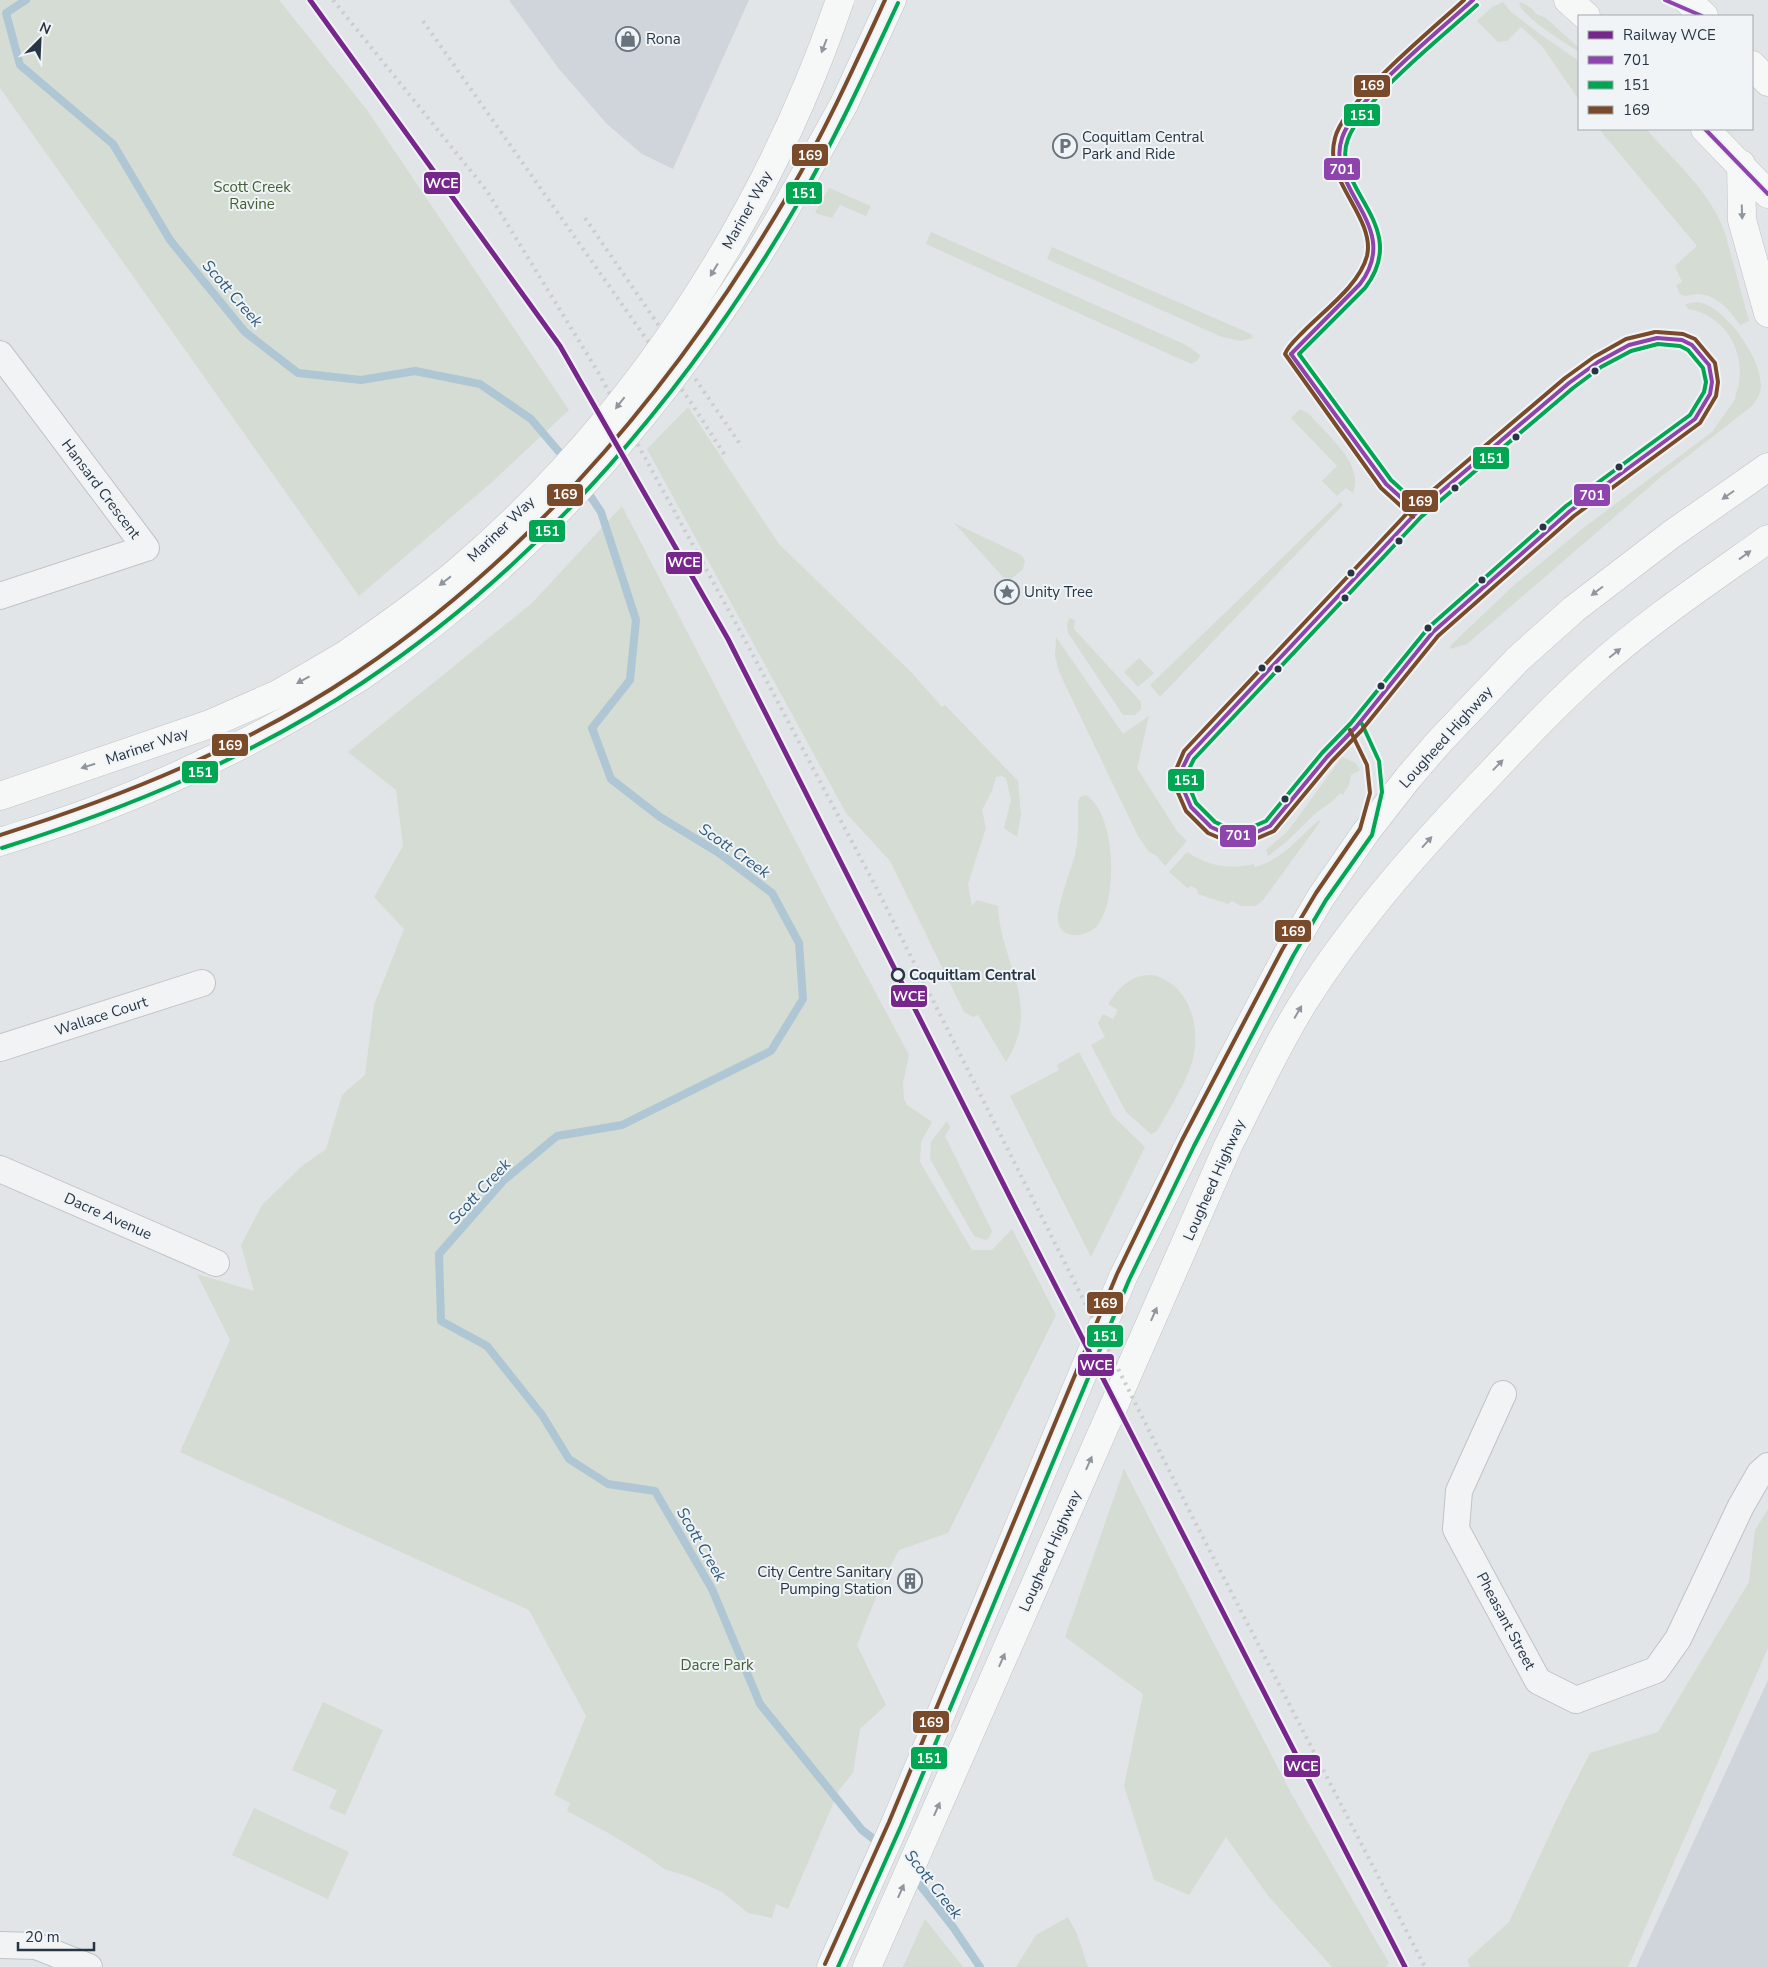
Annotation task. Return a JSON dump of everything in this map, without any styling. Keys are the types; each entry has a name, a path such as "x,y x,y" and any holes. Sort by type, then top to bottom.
{"main road":[{"name":"Mariner Way","path":"0,842 100,809 177,777 262,735 352,666 393,622 457,572 504,528 588,441 649,365 712,273 746,215 777,155 817,63 840,0"},
{"name":"Mariner Way","path":"0,796 210,724 278,694 352,666 420,635 458,605 544,527 583,487 669,383 715,320 788,204 844,104 892,0"},
{"path":"1568,0 1585,15"},
{"path":"1687,0 1703,15"},
{"path":"1753,66 1768,82"},
{"path":"1706,130 1768,194"},
{"path":"1741,164 1742,220 1768,313"},
{"name":"Lougheed Highway","path":"831,1967 895,1824 1123,1277 1236,1052 1288,953 1322,897 1366,832 1408,778 1438,742 1518,659 1574,609 1672,534 1768,467"},
{"name":"Lougheed Highway","path":"867,1967 1224,1155 1274,1054 1305,1001 1353,931 1394,878 1537,724 1594,670 1659,617 1768,539"}],"street":[{"name":"Hansard Crescent","path":"0,354 146,548 0,596"},
{"name":"Wallace Court","path":"0,1048 202,983"},
{"name":"Dacre Avenue","path":"0,1168 216,1263"},
{"name":"Pheasant Street","path":"1503,1394 1459,1491 1456,1529 1538,1681 1576,1700 1656,1670 1678,1639 1741,1506 1760,1473 1768,1466"},
{"path":"0,1946 48,1948 89,1967"}],"shaded area":[{"path":"509,0 749,0 673,169 642,154 607,124 559,69"},
{"path":"1768,1680 1768,1967 1636,1967"}],"green space":[{"name":"Scott Creek Ravine","path":"0,0 279,0 367,110 569,410 491,483 359,596 0,88"},
{"path":"1503,2 1510,11 1537,32 1578,60 1578,99 1542,46 1521,27 1507,41 1498,42 1477,21 1492,7"},
{"path":"1519,2 1529,7 1536,14 1546,18 1578,47 1578,51 1535,22"},
{"path":"1600,130 1647,130 1691,178 1719,218 1725,233 1749,321 1740,325 1718,301 1706,295 1687,296 1680,294 1676,285 1682,282 1675,266 1697,246"},
{"path":"829,188 871,206 866,216 840,205 832,218 815,213"},
{"path":"931,232 1186,345 1200,355 1198,360 1191,364 926,244"},
{"path":"1052,247 1251,334 1253,338 1241,341 1222,337 1047,259"},
{"path":"1697,302 1708,305 1730,322 1740,334 1755,361 1761,385 1759,394 1752,406 1661,477 1467,644 1450,649 1451,645 1513,586 1582,529 1712,432 1736,398 1740,368 1738,354 1725,330 1715,320 1702,313 1688,309 1685,304"},
{"path":"688,407 779,544 912,673 942,707 945,705 1018,781 1021,815 1017,837 1004,828 1011,800 1006,778 996,777 992,791 982,810 986,828 968,884 972,906 977,900 998,906 1000,927 1017,984 1021,1021 1016,1041 1006,1062 978,1015 973,1017 964,1012 890,861 846,813 647,449"},
{"path":"1300,409 1309,414 1334,440 1349,461 1354,471 1353,493 1346,488 1337,496 1322,481 1337,466 1291,418"},
{"path":"1340,502 1343,505 1160,697 1150,685"},
{"name":"Dacre Park","path":"622,506 827,902 909,1055 903,1083 904,1099 907,1105 932,1122 921,1142 920,1162 972,1250 992,1250 1012,1229 1056,1315 948,1533 899,1550 881,1585 857,1645 886,1705 860,1729 853,1773 839,1790 788,1909 776,1904 772,1918 748,1913 722,1892 690,1877 664,1869 610,1834 567,1811 570,1803 554,1795 586,1716 529,1610 180,1452 230,1340 197,1274 254,1291 241,1245 262,1205 301,1167 326,1149 342,1095 365,1075 374,1005 404,929 374,897 403,846 396,790 348,752 532,603"},
{"path":"954,523 1021,555 1025,560 1023,569 1011,579 1003,577"},
{"path":"1069,618 1075,620 1074,629 1141,702 1141,709 1135,715 1123,715 1068,633 1067,625"},
{"path":"1056,637 1123,734 1149,716 1137,768 1177,831 1187,841 1165,866 1157,856 1149,852 1138,836 1059,672 1055,656"},
{"path":"1139,658 1154,673 1138,687 1124,672"},
{"path":"1342,757 1356,763 1360,770 1351,775 1349,785 1343,795 1340,793 1268,856 1266,850 1287,832"},
{"path":"1086,795 1096,805 1103,819 1111,858 1111,878 1109,897 1104,914 1097,926 1087,933 1074,935 1064,932 1060,927 1058,915 1061,898 1076,848 1078,802 1080,797"},
{"path":"1319,820 1320,822 1263,900 1256,906 1241,906 1232,901 1228,904 1198,894 1197,889 1191,886 1187,888 1169,872 1187,852 1203,861 1219,866 1236,867 1254,864 1255,867 1274,859"},
{"path":"1152,975 1176,987 1184,997 1194,1022 1195,1049 1185,1080 1157,1131 1151,1134 1126,1112 1091,1045 1105,1037 1098,1023 1103,1014 1113,1019 1118,1010 1108,1004 1116,993 1126,983 1138,977"},
{"path":"1079,1052 1113,1116 1145,1147 1091,1257 1010,1096 1059,1070 1057,1065"},
{"path":"947,1121 950,1127 945,1136 992,1231 989,1238 985,1240 974,1236 930,1159 931,1142"},
{"path":"1124,1469 1291,1793 1389,1963 1386,1967 1332,1967 1269,1897 1226,1837 1189,1895 1154,1880 1124,1786 1143,1694 1065,1637"},
{"path":"1768,1509 1768,1648 1628,1967 1470,1967 1467,1960 1509,1922 1561,1810 1590,1753 1658,1732 1749,1582 1755,1530"},
{"path":"323,1702 383,1730 345,1815 329,1808 337,1790 292,1770"},
{"path":"254,1808 349,1852 328,1899 232,1855"},
{"path":"1068,1917 1077,1934 1088,1967 1016,1967 1036,1935"},
{"path":"925,1919 963,1967 903,1967"}],"waterway":[{"name":"Scott Creek","path":"26,0 6,13 20,65 113,144 170,240 245,332 298,373 361,380 415,371 480,384 531,419 566,460"},
{"name":"Scott Creek","path":"585,488 601,512 636,620 630,680 592,728 611,779 660,817 719,853 772,893 799,943 803,999 771,1051 622,1125 557,1136 503,1181 439,1254 441,1321 487,1346 542,1415 569,1459 608,1484 655,1491 712,1589 760,1704 862,1830 880,1844"},
{"name":"Scott Creek","path":"913,1876 953,1927 980,1967"}],"railway":[{"path":"333,0 487,191 598,372 746,642 876,887 1194,1520 1425,1967"},
{"path":"423,21 692,404 726,457"},
{"path":"585,218 742,447"}],"rail line":[{"name":"WCE","path":"310,0 560,346 728,639 1015,1207 1405,1967"}],"transit line":[{"name":"169","path":"0,835 93,804 138,786 184,767 272,724 356,673 422,625 485,573 544,517 600,457 652,395 701,330 746,263 802,170 839,98 885,0"},
{"name":"169","path":"1413,517 1381,488 1285,354 1295,340 1348,288 1363,267 1367,256 1367,237 1364,227 1339,177 1334,161 1333,149 1335,138 1342,123 1372,85 1412,46 1464,0"},
{"name":"701","path":"1291,354 1360,284 1371,263 1373,244 1369,226 1343,175 1339,157 1342,138 1350,122 1363,104 1400,65 1473,0"},
{"name":"701","path":"1665,0 1700,15"},
{"name":"151","path":"2,848 142,798 233,757 320,710 362,683 429,635 493,582 553,526 609,466 662,403 712,337 758,268 801,198 827,150 898,3"},
{"name":"151","path":"1421,507 1391,480 1299,354 1365,288 1377,266 1380,245 1376,226 1349,174 1345,157 1348,139 1356,123 1370,105 1406,68 1477,5"},
{"name":"701","path":"1706,130 1768,194"},
{"name":"169","path":"1655,332 1626,339 1594,357 1565,378 1413,507 1184,751 1172,779 1186,811 1208,833 1222,839 1246,843 1274,831 1332,761 1361,731 1438,636 1574,516 1700,423 1716,396 1718,382 1715,363 1695,339 1683,334 1657,332"},
{"name":"701","path":"1657,338 1682,340 1692,345 1709,365 1712,382 1710,394 1695,419 1570,511 1433,632 1356,727 1327,757 1270,826 1246,837 1224,833 1211,827 1191,807 1178,777 1189,755 1417,512 1569,383 1598,362 1629,345 1657,338"},
{"name":"151","path":"1658,344 1680,346 1688,350 1703,368 1706,382 1704,392 1690,415 1566,506 1429,627 1351,723 1322,753 1266,821 1245,830 1226,827 1215,822 1196,803 1185,777 1194,759 1421,517 1573,388 1601,367 1631,351 1658,344"},
{"name":"701","path":"1291,354 1386,484 1417,512"},
{"name":"151","path":"838,1967 901,1826 1129,1280 1194,1146 1293,956 1326,900 1372,835 1382,792 1379,761 1362,724"},
{"name":"169","path":"825,1964 889,1822 1117,1274 1182,1140 1282,950 1316,893 1360,829 1370,793 1367,765 1350,730"}],"place":[{"name":"Rona","path":"628,39"},
{"name":"Coquitlam Central Park and Ride","path":"1065,146"},
{"name":"Unity Tree","path":"1007,592"},
{"name":"Coquitlam Central","path":"898,975"},
{"name":"City Centre Sanitary Pumping Station","path":"910,1581"}]}
